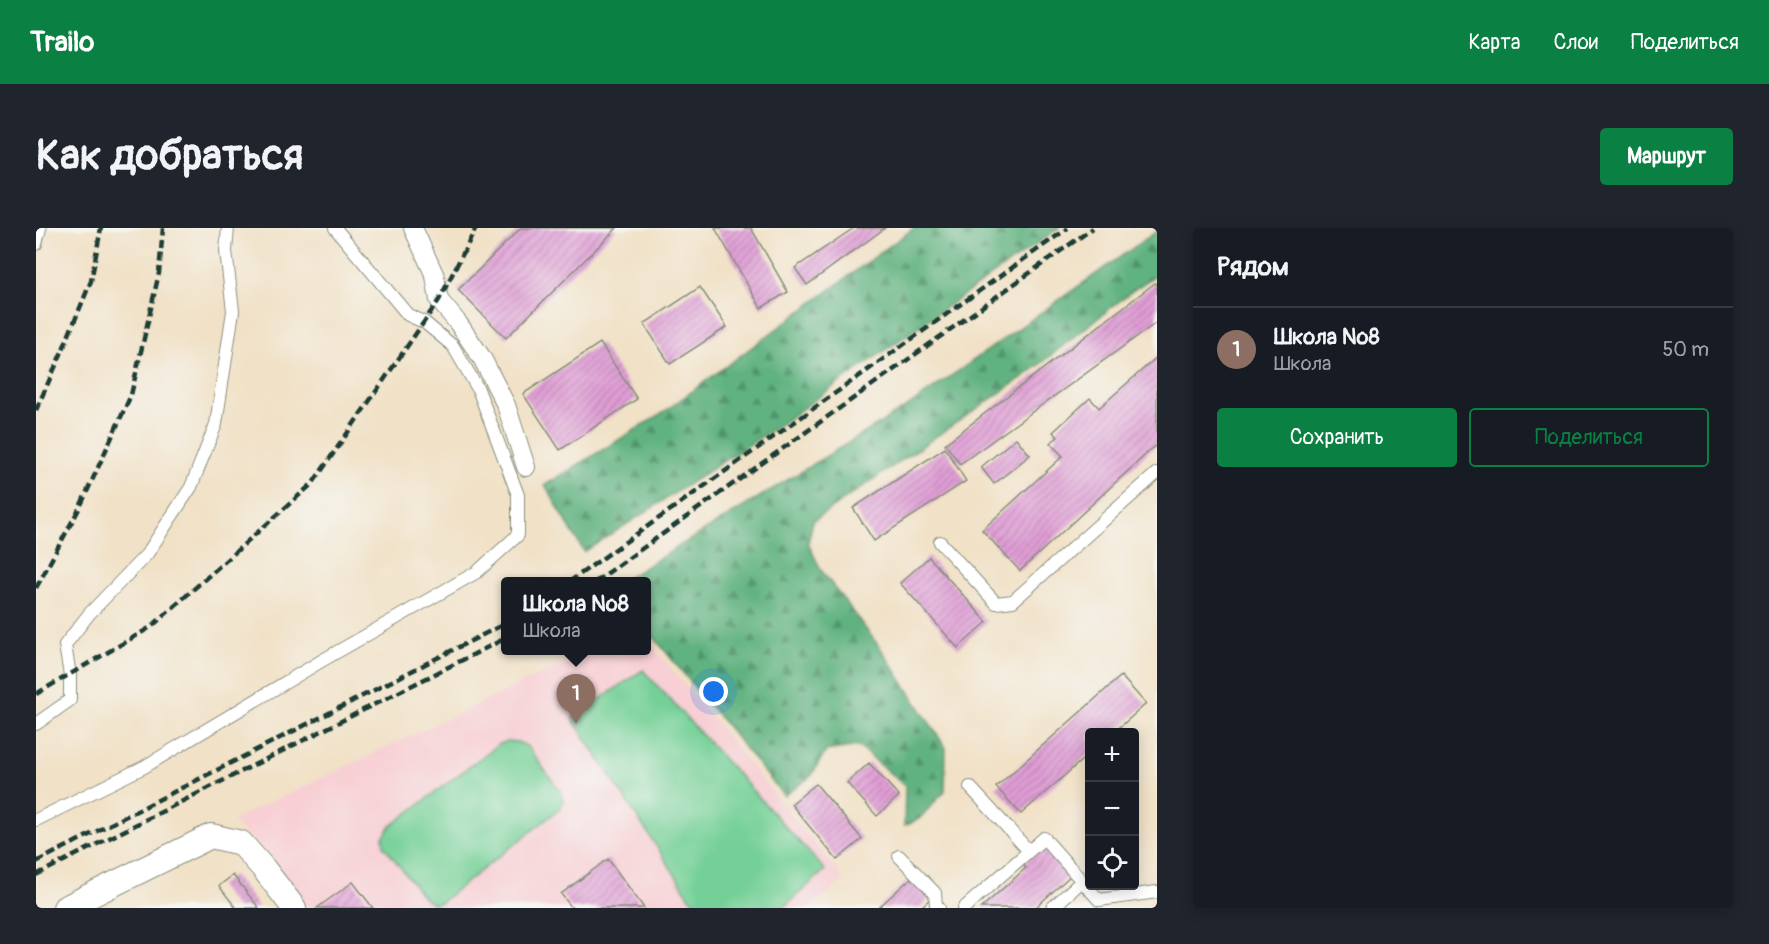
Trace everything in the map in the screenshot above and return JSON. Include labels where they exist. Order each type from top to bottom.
[{"type":"street","points":[[414,228],[435,276],[439,300],[482,358],[506,405],[526,467]]},
{"type":"street","points":[[64,908],[211,836],[241,843],[294,908]]},
{"type":"lane","points":[[36,244],[40,228]]},
{"type":"lane","points":[[36,724],[70,700],[70,675],[65,645],[89,614],[147,554],[191,487],[216,424],[233,310],[226,251],[228,228]]},
{"type":"lane","points":[[36,819],[144,767],[323,660],[477,572],[518,535],[518,495],[478,389],[453,346],[424,322],[408,315],[334,228]]},
{"type":"lane","points":[[940,542],[996,603],[1013,601],[1157,473]]},
{"type":"lane","points":[[970,787],[1029,851]]},
{"type":"lane","points":[[964,908],[1044,838],[1100,900],[1157,892]]},
{"type":"lane","points":[[900,856],[935,893],[936,906],[939,908]]},
{"type":"lane","points":[[1052,908],[1082,881]]},
{"type":"shaded area","points":[[651,644],[844,879],[811,908],[300,908],[233,820],[582,655],[651,655]]},
{"type":"green space","points":[[914,228],[1059,228],[775,428],[584,552],[545,485],[661,414]]},
{"type":"green space","points":[[1157,231],[1157,274],[1132,291],[1029,373],[813,521],[808,543],[821,570],[881,649],[946,748],[945,791],[919,819],[904,826],[905,786],[858,746],[826,751],[811,776],[784,796],[651,634],[651,577],[629,577],[907,407]]},
{"type":"green space","points":[[643,670],[825,870],[783,908],[697,908],[572,718]]},
{"type":"green space","points":[[507,741],[527,746],[561,792],[563,801],[561,808],[441,902],[434,904],[424,898],[384,846],[383,837],[391,826],[499,744]]},
{"type":"building","points":[[521,228],[617,228],[506,338],[458,290]]},
{"type":"building","points":[[715,228],[751,228],[788,292],[761,308]]},
{"type":"building","points":[[854,228],[885,228],[807,285],[795,268]]},
{"type":"building","points":[[1155,283],[1157,285],[1157,322],[960,464],[945,444]]},
{"type":"building","points":[[700,287],[727,327],[670,364],[644,324]]},
{"type":"building","points":[[600,343],[637,399],[560,450],[523,394]]},
{"type":"building","points":[[1157,357],[1157,444],[1020,571],[982,530],[1063,456],[1050,443],[1058,437],[1053,432],[1090,398],[1099,408]]},
{"type":"building","points":[[1016,438],[1030,455],[994,484],[981,467]]},
{"type":"building","points":[[945,448],[966,481],[874,541],[853,508]]},
{"type":"building","points":[[929,557],[987,622],[958,648],[900,583]]},
{"type":"building","points":[[1121,676],[1146,704],[1119,728],[1085,728],[1085,757],[1021,814],[996,787]]},
{"type":"building","points":[[869,763],[899,796],[877,816],[847,783]]},
{"type":"building","points":[[816,784],[862,839],[837,860],[791,804]]},
{"type":"building","points":[[1042,843],[1071,875],[1035,908],[981,908],[1026,868],[1021,862]]},
{"type":"building","points":[[608,859],[644,908],[572,908],[561,894]]},
{"type":"building","points":[[233,875],[259,908],[236,908],[219,886]]},
{"type":"building","points":[[912,877],[931,898],[922,908],[878,908]]},
{"type":"building","points":[[353,882],[373,908],[317,908]]},
{"type":"railway","points":[[36,410],[91,281],[101,228]]},
{"type":"railway","points":[[36,588],[80,507],[131,395],[159,273],[163,228]]},
{"type":"railway","points":[[36,694],[151,627],[313,483],[439,300],[476,228]]},
{"type":"railway","points":[[576,577],[1068,228]]},
{"type":"railway","points":[[602,577],[1093,228]]},
{"type":"railway","points":[[36,862],[501,626]]},
{"type":"railway","points":[[36,875],[501,641]]},
{"type":"place","name":"Школа №8","points":[[576,724]]}]
